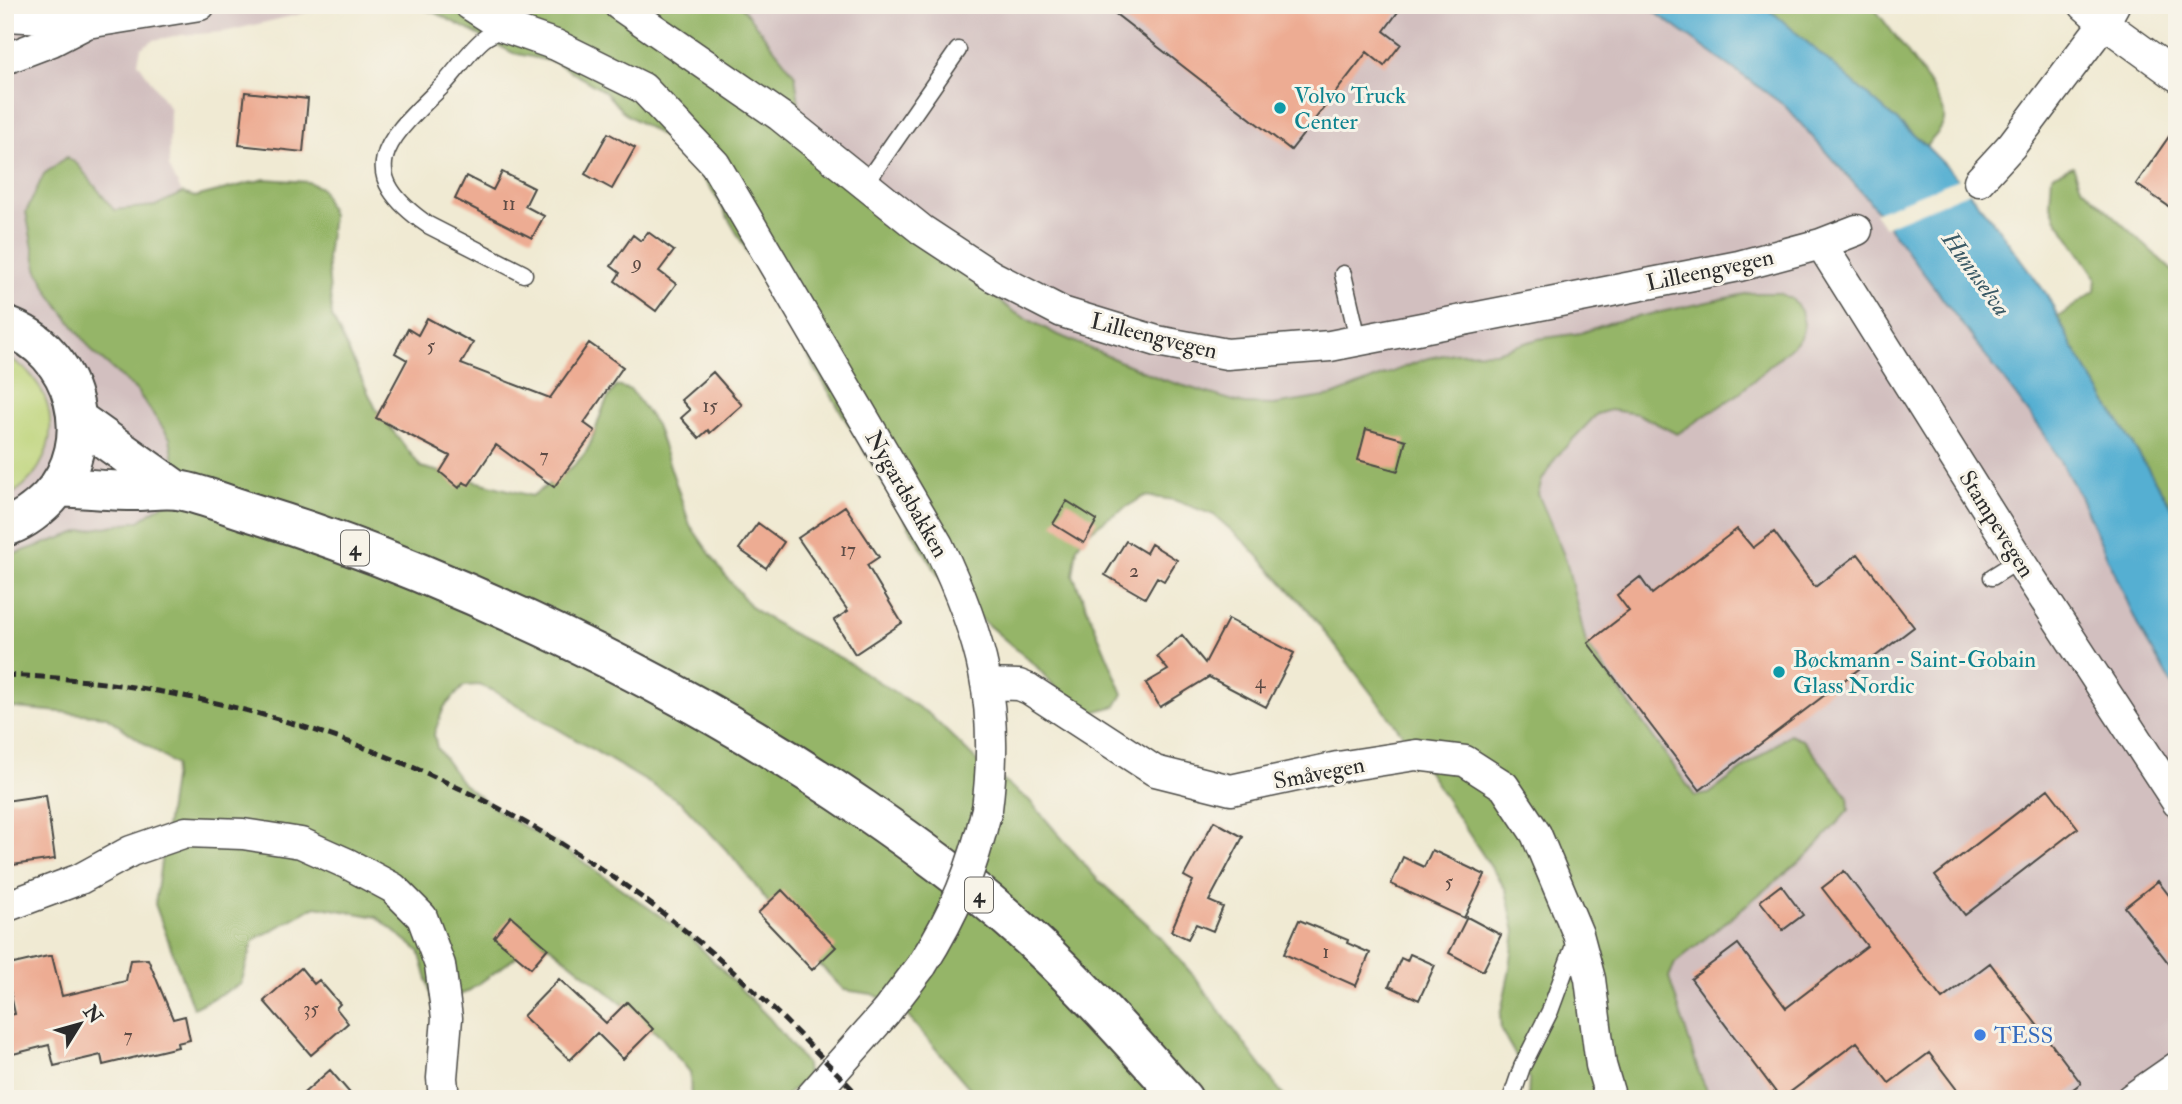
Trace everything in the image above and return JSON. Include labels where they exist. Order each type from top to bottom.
[{"type":"highway","points":[[5,326],[19,331],[42,346],[60,367],[72,393],[78,420],[77,443],[71,466],[59,487],[38,510],[5,527]]},
{"type":"highway","name":"4","points":[[78,420],[176,490]]},
{"type":"highway","name":"4","points":[[59,487],[128,491],[176,490],[261,515],[345,544],[529,619],[618,662],[802,767],[892,829],[1003,914],[1077,984],[1183,1099]]},
{"type":"street","points":[[5,16],[87,23],[200,5]]},
{"type":"street","name":"Nygardsbakken","points":[[470,5],[505,27],[556,45],[643,88],[715,164],[938,545],[969,617],[988,684],[993,747],[987,809],[969,874],[954,910],[922,965],[886,1012],[809,1099]]},
{"type":"street","name":"Lilleengvegen","points":[[618,5],[780,116],[922,230],[992,276],[1074,316],[1157,341],[1227,354],[1331,346],[1739,266],[1821,244],[1857,230]]},
{"type":"street","points":[[1979,181],[2012,145],[2101,11],[2177,76]]},
{"type":"street","points":[[5,59],[52,41],[87,23]]},
{"type":"street","name":"Stampevegen","points":[[1821,244],[2019,560],[2177,802]]},
{"type":"street","name":"Småvegen","points":[[988,684],[1019,685],[1029,689],[1155,771],[1230,790],[1338,767],[1416,755],[1465,761],[1504,786],[1536,834],[1578,934],[1590,979],[1601,1065],[1611,1099]]},
{"type":"street","points":[[5,906],[80,879],[131,851],[186,832],[243,834],[301,843],[393,888],[422,917],[440,965],[447,1018],[442,1078],[444,1099]]},
{"type":"street","points":[[2131,1099],[2177,1067]]},
{"type":"lane","points":[[505,27],[484,39],[398,130],[386,151],[384,173],[394,196],[414,215],[428,225],[524,274]]},
{"type":"lane","points":[[864,184],[958,50]]},
{"type":"lane","points":[[1343,274],[1358,339]]},
{"type":"lane","points":[[1992,577],[2019,560]]},
{"type":"lane","points":[[1511,1099],[1522,1067],[1550,1011],[1578,934]]},
{"type":"shaded area","points":[[5,5],[338,5],[224,32],[153,40],[141,48],[138,62],[170,109],[169,167],[182,193],[156,206],[114,210],[78,165],[93,352],[136,390],[170,438],[175,466],[174,496],[139,521],[82,531],[5,557]]},
{"type":"shaded area","points":[[740,5],[1645,5],[1785,106],[1867,198],[2043,432],[2080,496],[2140,630],[2177,693],[2177,1099],[1711,1099],[1699,1073],[1669,976],[1675,963],[1810,853],[1790,734],[1709,794],[1695,796],[1586,643],[1566,560],[1538,494],[1542,480],[1557,456],[1597,414],[1610,410],[1639,414],[1677,434],[1737,395],[1801,338],[1779,293],[1750,293],[1609,323],[1581,333],[1538,339],[1496,352],[1453,353],[1425,359],[1332,396],[1274,405],[1244,404],[1161,379],[1054,333],[1014,312],[968,276],[801,117],[795,75]]},
{"type":"green space","points":[[412,5],[740,5],[795,75],[801,117],[968,276],[1014,312],[1054,333],[1161,379],[1244,404],[1274,405],[1332,396],[1425,359],[1453,353],[1496,352],[1538,339],[1581,333],[1609,323],[1750,293],[1779,293],[1792,299],[1801,311],[1804,324],[1801,338],[1737,395],[1677,434],[1638,414],[1610,410],[1597,414],[1557,456],[1542,480],[1538,494],[1566,560],[1586,643],[1695,796],[1709,794],[1790,734],[1803,740],[1848,796],[1849,810],[1810,853],[1675,963],[1669,977],[1699,1073],[1711,1099],[1528,1099],[1529,1079],[1501,1030],[1500,1016],[1515,932],[1506,890],[1409,743],[1307,609],[1247,544],[1214,515],[1174,500],[1145,496],[1085,535],[1077,547],[1073,575],[1123,694],[1116,706],[1089,713],[1075,709],[1036,666],[947,590],[712,190],[685,155],[662,136],[624,113],[605,92],[555,62],[513,53],[436,13]]},
{"type":"green space","points":[[1759,5],[1872,5],[1941,104],[1944,119],[1939,132],[1926,146],[1776,16]]},
{"type":"green space","points":[[67,157],[78,165],[114,210],[155,206],[182,193],[195,197],[265,179],[308,182],[321,188],[332,215],[327,258],[332,317],[376,409],[421,467],[532,496],[582,457],[591,442],[606,401],[617,386],[631,390],[656,425],[690,525],[752,608],[789,632],[841,658],[929,714],[980,764],[1029,800],[1097,879],[1154,930],[1192,974],[1286,1099],[979,1099],[899,1006],[872,994],[844,990],[804,948],[732,856],[681,802],[492,690],[479,685],[464,686],[444,707],[434,734],[437,748],[463,784],[508,818],[559,845],[689,936],[770,1019],[806,1064],[807,1078],[782,1099],[691,1099],[690,1072],[662,1038],[550,946],[537,942],[467,992],[434,1005],[419,951],[377,917],[316,906],[253,941],[241,984],[193,1008],[155,904],[175,765],[105,716],[5,707],[5,557],[82,531],[139,521],[174,496],[175,466],[170,438],[136,390],[93,352],[50,294],[37,269],[26,212],[44,174]]},
{"type":"green space","points":[[2073,166],[2081,186],[2177,275],[2177,516],[2072,346],[2058,317],[2095,291],[2096,277],[2055,217],[2050,203],[2052,175]]},
{"type":"green space","points":[[5,356],[25,369],[39,386],[48,406],[50,427],[47,448],[39,467],[25,484],[5,498]]},
{"type":"water","name":"Hunnselva","points":[[1645,5],[1759,5],[1776,15],[1926,146],[1988,215],[2047,295],[2072,346],[2177,516],[2177,693],[2140,630],[2080,496],[2043,432],[1867,198],[1785,106]]},
{"type":"pier","points":[[1961,178],[1972,191],[1884,227],[1874,213]]},
{"type":"building","name":"Volvo Truck Center","points":[[1104,5],[1403,5],[1384,31],[1401,44],[1384,66],[1367,52],[1291,150]]},
{"type":"building","points":[[245,92],[308,99],[303,152],[239,145]]},
{"type":"building","points":[[2177,125],[2177,212],[2136,184]]},
{"type":"building","points":[[608,133],[635,148],[612,189],[585,174]]},
{"type":"building","points":[[502,172],[534,188],[525,206],[544,216],[532,238],[455,199],[466,176],[493,190]]},
{"type":"building","points":[[648,232],[674,251],[659,271],[676,284],[656,311],[615,281],[620,273],[611,266],[633,235],[641,241]]},
{"type":"building","points":[[427,318],[473,343],[461,364],[550,398],[589,343],[623,367],[584,423],[595,431],[554,487],[496,445],[469,485],[463,482],[459,488],[440,472],[450,456],[376,418],[407,360],[395,353],[408,329],[418,335]]},
{"type":"building","points":[[713,372],[742,405],[710,433],[708,430],[699,438],[681,418],[690,410],[681,400]]},
{"type":"building","points":[[1366,429],[1406,440],[1398,471],[1358,460]]},
{"type":"building","points":[[1067,501],[1097,520],[1084,543],[1053,524]]},
{"type":"building","points":[[845,506],[879,557],[867,565],[902,623],[855,654],[834,620],[848,611],[798,538]]},
{"type":"building","points":[[758,523],[784,542],[766,568],[739,549]]},
{"type":"building","points":[[1737,529],[1753,548],[1774,532],[1815,587],[1858,554],[1914,627],[1700,790],[1588,643],[1629,611],[1617,595],[1640,577],[1652,594]]},
{"type":"building","points":[[1126,541],[1146,553],[1151,544],[1177,560],[1164,581],[1157,577],[1145,598],[1105,575]]},
{"type":"building","points":[[1228,619],[1294,653],[1266,707],[1209,677],[1160,707],[1146,683],[1168,670],[1157,656],[1182,635],[1205,663]]},
{"type":"building","points":[[2048,789],[2078,828],[1965,915],[1935,876]]},
{"type":"building","points":[[46,795],[55,859],[5,866],[5,801]]},
{"type":"building","points":[[1214,821],[1243,837],[1209,901],[1223,907],[1213,931],[1196,924],[1188,939],[1171,931],[1193,881],[1184,876]]},
{"type":"building","points":[[1432,850],[1485,875],[1464,918],[1391,884],[1403,857],[1424,867]]},
{"type":"building","points":[[1844,871],[1942,999],[1990,963],[2081,1083],[2060,1099],[1964,1099],[1929,1053],[1889,1083],[1857,1042],[1781,1099],[1691,979],[1738,944],[1786,1008],[1867,946],[1822,888]]},
{"type":"building","points":[[2158,881],[2177,906],[2177,974],[2125,907]]},
{"type":"building","points":[[1781,885],[1803,915],[1783,930],[1760,901]]},
{"type":"building","points":[[782,890],[836,947],[812,970],[758,913]]},
{"type":"building","points":[[511,916],[548,948],[531,968],[494,937]]},
{"type":"building","points":[[1467,917],[1501,935],[1483,971],[1449,953]]},
{"type":"building","points":[[1299,920],[1348,940],[1347,943],[1370,953],[1356,986],[1284,954]]},
{"type":"building","points":[[1410,954],[1435,965],[1419,1000],[1389,986],[1401,958],[1407,961]]},
{"type":"building","points":[[52,956],[62,996],[126,981],[130,960],[148,959],[173,1019],[185,1016],[190,1040],[177,1043],[178,1047],[103,1065],[101,1055],[54,1066],[49,1045],[5,1056],[5,1016],[15,1014],[5,966]]},
{"type":"building","points":[[301,968],[314,984],[319,980],[340,1004],[336,1008],[348,1023],[311,1055],[264,1001]]},
{"type":"building","points":[[559,979],[606,1023],[627,1002],[653,1029],[623,1059],[597,1033],[570,1060],[523,1016]]},
{"type":"building","points":[[330,1070],[355,1099],[297,1099]]},
{"type":"railway","points":[[5,675],[98,682],[191,698],[282,720],[371,750],[457,787],[540,831],[619,881],[694,938],[801,1036],[862,1099]]},
{"type":"place","name":"Volvo Truck Center","points":[[1280,108]]},
{"type":"place","name":"Bøckmann - Saint-Gobain Glass Nordic","points":[[1779,672]]},
{"type":"place","name":"TESS","points":[[1980,1035]]}]
